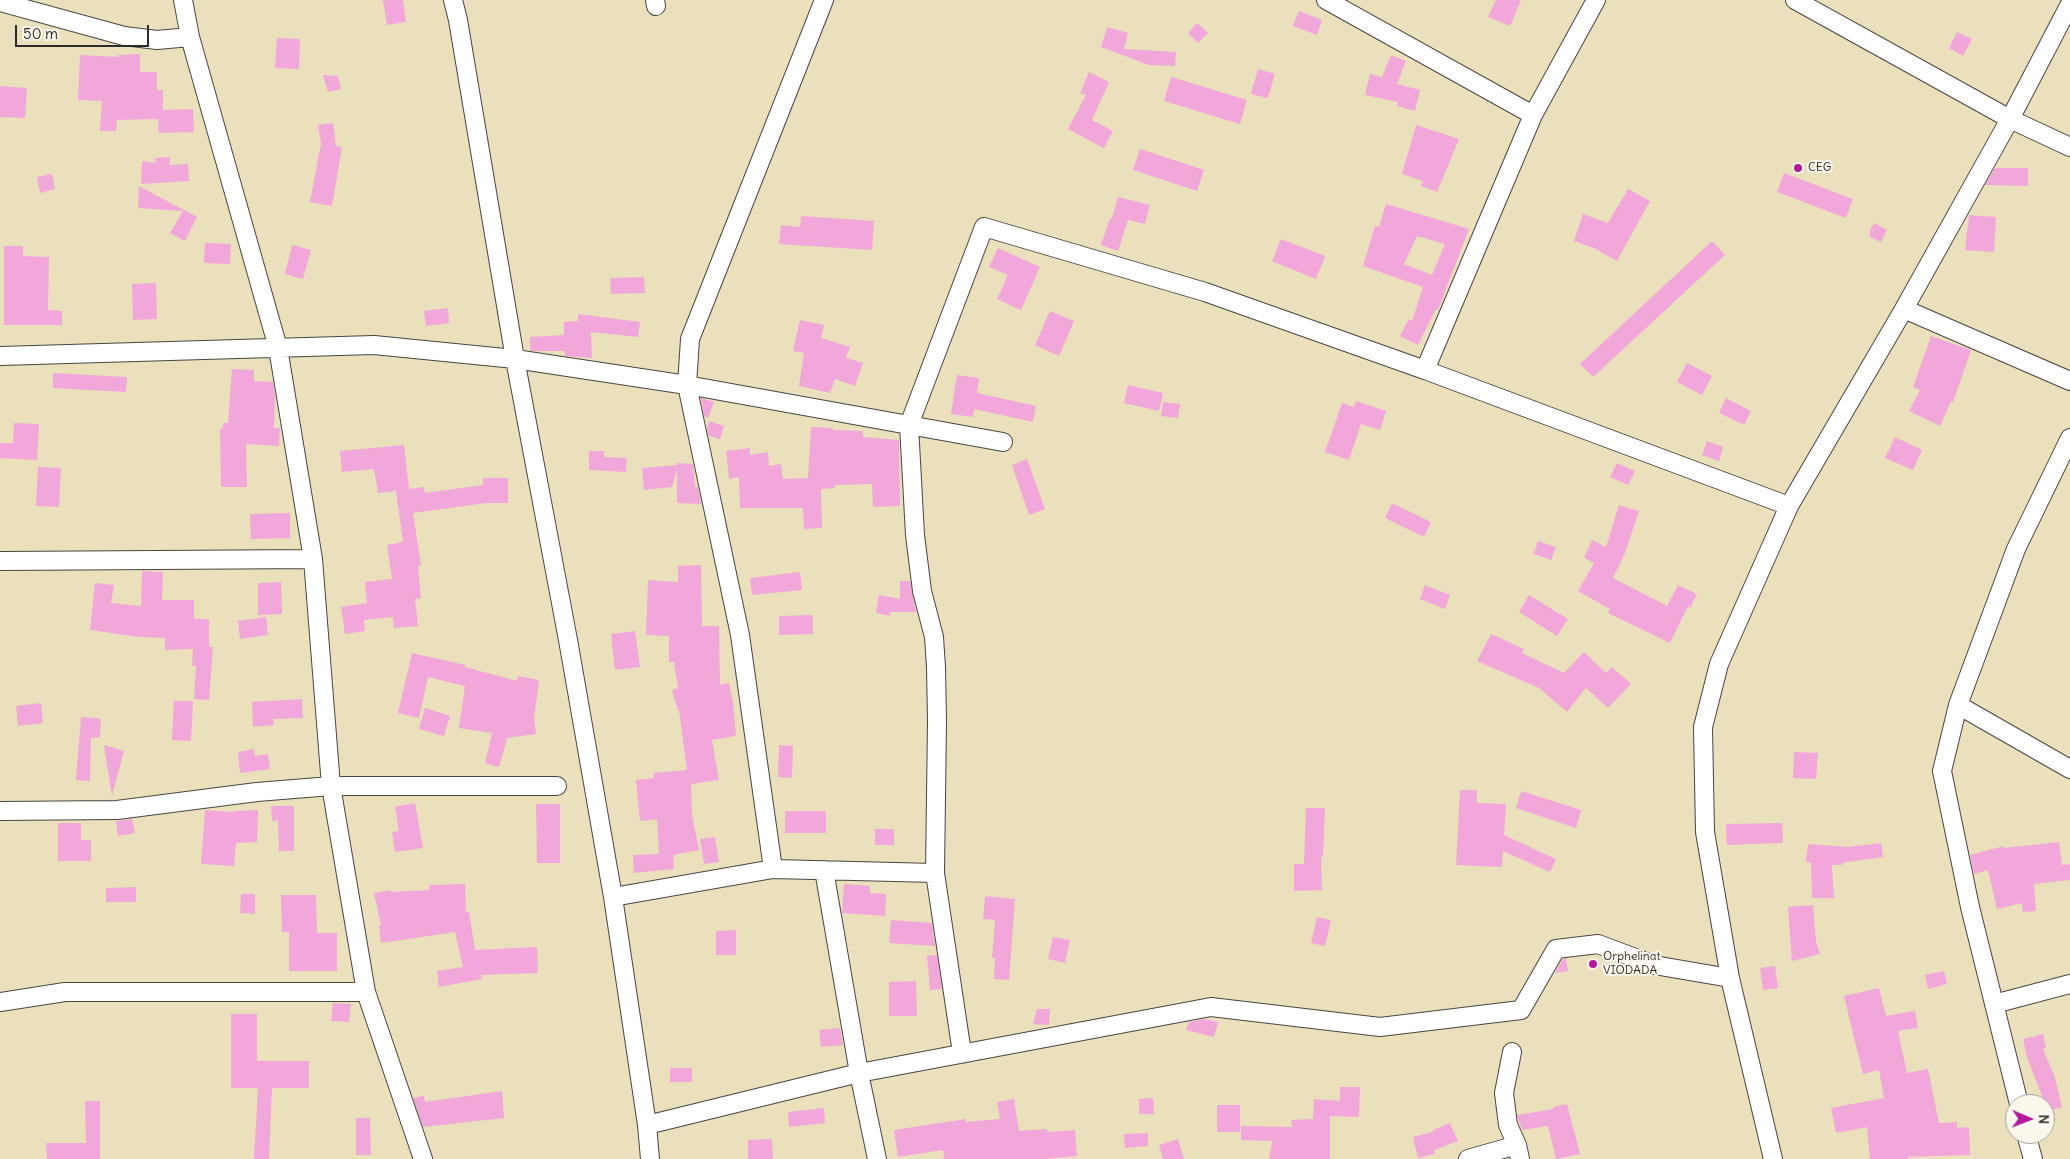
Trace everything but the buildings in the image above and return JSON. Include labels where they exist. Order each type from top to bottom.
[{"type":"street","points":[[183,0],[190,37],[278,348],[312,560],[331,786],[366,992],[423,1159]]},
{"type":"street","points":[[452,0],[458,20],[515,359],[568,640],[613,897],[647,1125],[650,1159]]},
{"type":"street","points":[[773,869],[740,635],[687,385],[690,339],[824,0]]},
{"type":"street","points":[[1326,0],[1533,115]]},
{"type":"street","points":[[1425,370],[1533,115],[1596,0]]},
{"type":"street","points":[[1795,0],[2010,119],[2070,147]]},
{"type":"street","points":[[0,2],[124,36],[157,40],[190,37]]},
{"type":"street","points":[[1773,1159],[1730,978],[1706,832],[1703,727],[1719,664],[1789,506],[1904,309],[2010,119],[2070,4]]},
{"type":"street","points":[[962,1053],[935,873],[936,667],[934,638],[922,592],[915,535],[909,425],[984,227],[1205,292],[1425,370],[1789,506]]},
{"type":"street","points":[[1904,309],[2070,381]]},
{"type":"street","points":[[0,356],[374,345],[515,359],[687,385],[1003,442]]},
{"type":"street","points":[[2016,1094],[1970,907],[1942,771],[1958,705],[2016,549],[2070,438]]},
{"type":"street","points":[[0,561],[312,560]]},
{"type":"street","points":[[1958,705],[2070,769]]},
{"type":"street","points":[[0,811],[117,810],[256,792],[331,786],[557,786]]},
{"type":"street","points":[[613,897],[773,869],[935,873]]},
{"type":"street","points":[[824,870],[859,1073],[877,1159]]},
{"type":"street","points":[[647,1125],[859,1073],[1211,1007],[1380,1027],[1521,1010],[1556,949],[1598,944],[1654,965],[1730,978]]},
{"type":"street","points":[[1994,1004],[2070,984]]},
{"type":"street","points":[[0,1002],[65,992],[366,992]]},
{"type":"street","points":[[1468,1159],[1519,1152],[1508,1124],[1504,1093],[1512,1052]]},
{"type":"street","points":[[2029,1144],[2033,1159]]},
{"type":"place","name":"CEG","points":[[1798,168]]},
{"type":"place","name":"Orphelinat VIODADA","points":[[1593,964]]}]
